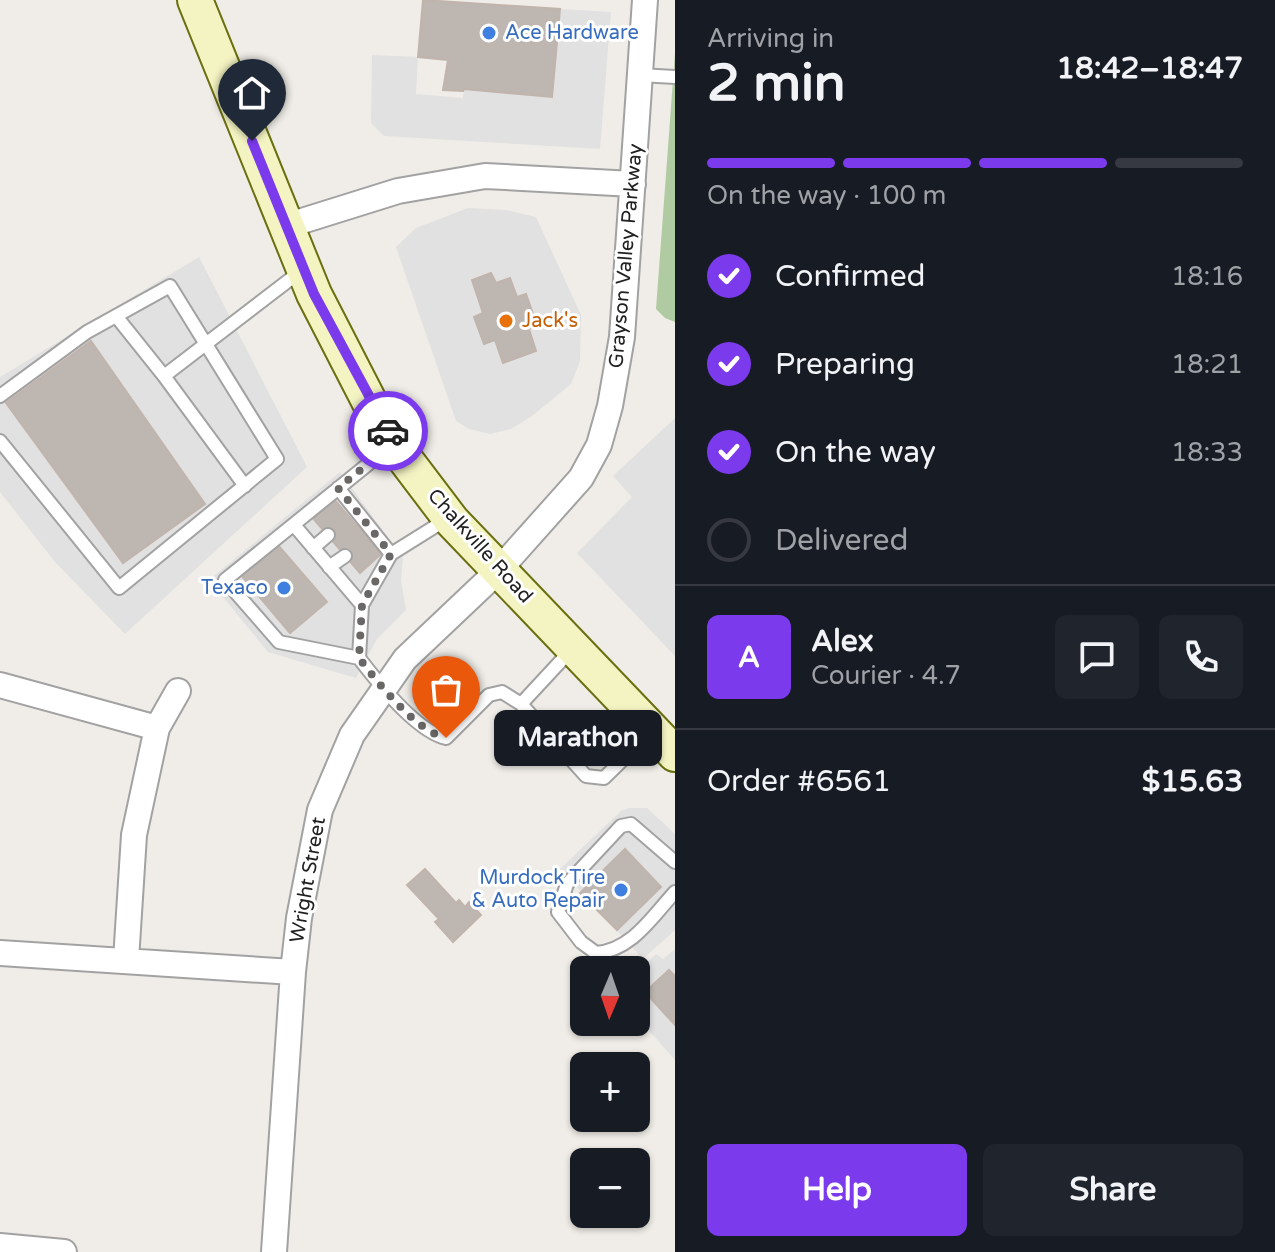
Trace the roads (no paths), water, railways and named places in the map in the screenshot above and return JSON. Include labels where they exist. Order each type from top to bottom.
[{"type":"main road","name":"Chalkville Road","points":[[195,0],[327,322],[394,443],[449,517],[664,743]]},
{"type":"street","name":"Grayson Valley Parkway","points":[[499,570],[581,478],[599,445],[610,406],[622,337],[645,0]]},
{"type":"street","points":[[286,226],[398,191],[485,176],[633,184]]},
{"type":"street","name":"Wright Street","points":[[274,1252],[293,972],[299,918],[320,810],[352,735],[405,659],[499,570]]},
{"type":"street","points":[[0,685],[157,728]]},
{"type":"street","points":[[126,960],[134,835],[157,728],[178,691]]},
{"type":"street","points":[[0,953],[293,972]]},
{"type":"street","points":[[0,1246],[64,1252]]},
{"type":"lane","points":[[640,75],[675,77]]},
{"type":"lane","points":[[164,376],[304,269]]},
{"type":"lane","points":[[0,396],[87,332],[170,286],[277,459],[119,588],[0,441]]},
{"type":"lane","points":[[116,316],[245,486]]},
{"type":"lane","points":[[394,443],[225,580],[279,642],[359,658],[383,689],[434,735],[446,738],[489,695],[502,692],[521,704],[586,776],[604,778],[664,743]]},
{"type":"lane","points":[[338,488],[354,515],[391,554]]},
{"type":"lane","points":[[359,658],[362,605],[391,554],[449,517]]},
{"type":"lane","points":[[294,525],[362,605]]},
{"type":"lane","points":[[313,548],[328,535]]},
{"type":"lane","points":[[329,567],[345,556]]},
{"type":"lane","points":[[521,704],[573,648]]},
{"type":"lane","points":[[675,862],[631,824],[621,826],[567,884],[558,912],[581,942],[596,953],[613,951],[640,931],[675,892]]},
{"type":"place","name":"Ace Hardware","points":[[489,33]]},
{"type":"place","name":"Jack's","points":[[506,321]]},
{"type":"place","name":"Texaco","points":[[284,588]]},
{"type":"place","name":"Marathon","points":[[446,738]]},
{"type":"place","name":"Murdock Tire & Auto Repair","points":[[621,890]]}]
